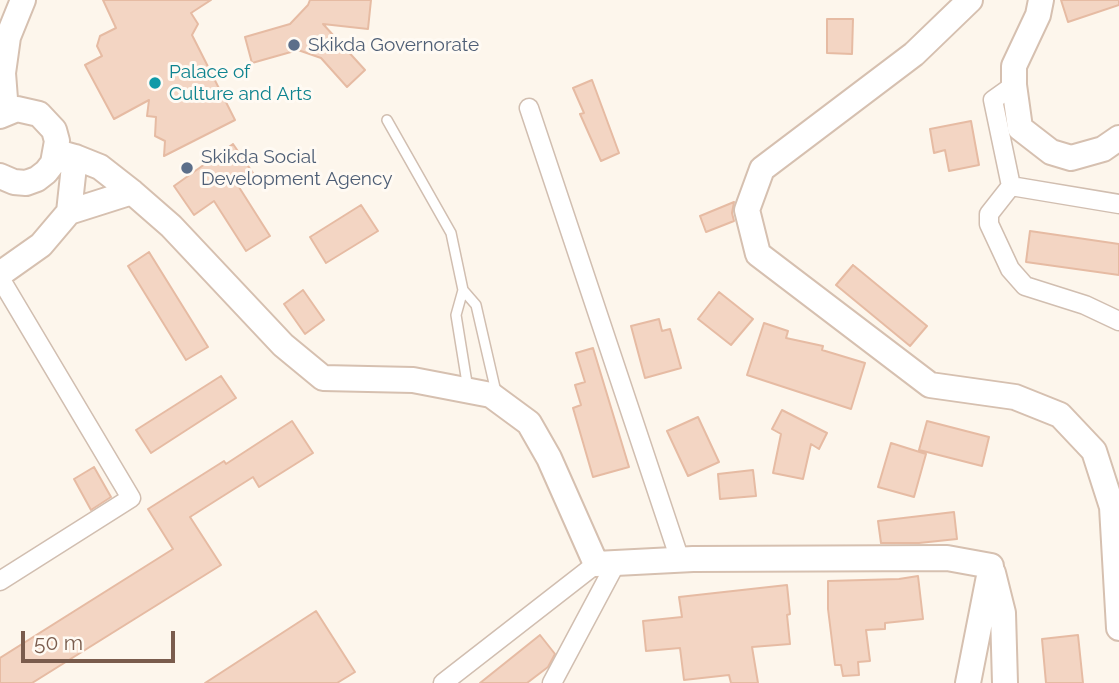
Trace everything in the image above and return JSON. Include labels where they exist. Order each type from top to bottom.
[{"type":"main road","points":[[23,0],[8,37],[3,73],[3,114],[28,110],[48,121],[66,155],[69,212]]},
{"type":"main road","points":[[971,0],[914,54],[762,169],[747,210],[752,232],[758,254],[930,386],[1015,397],[1060,415],[1094,451],[1112,507],[1119,628]]},
{"type":"main road","points":[[1041,0],[1038,15],[1014,66],[1020,128],[1051,152],[1071,158],[1103,149],[1119,138]]},
{"type":"main road","points":[[0,176],[14,182],[26,183],[37,179],[66,155]]},
{"type":"main road","points":[[66,155],[100,167],[132,192],[171,226],[283,345],[323,378],[413,380],[491,395],[529,423],[606,564],[680,560],[947,558],[991,566]]},
{"type":"main road","points":[[0,276],[41,245],[69,212],[132,192]]},
{"type":"main road","points":[[968,683],[991,566]]},
{"type":"main road","points":[[991,566],[1003,612],[1005,683]]},
{"type":"street","points":[[1014,85],[993,100],[1011,186],[989,214],[989,224],[1010,269],[1025,286],[1086,305],[1119,321]]},
{"type":"street","points":[[529,108],[680,560]]},
{"type":"street","points":[[1011,186],[1119,204]]},
{"type":"street","points":[[0,276],[131,498],[0,580]]},
{"type":"street","points":[[443,683],[606,564]]},
{"type":"street","points":[[552,683],[606,564]]},
{"type":"lane","points":[[387,120],[451,233],[463,290],[456,315],[468,391]]},
{"type":"lane","points":[[463,290],[476,305],[498,400]]},
{"type":"building","name":"Palace of Culture and Arts","points":[[103,0],[211,0],[191,13],[198,24],[192,35],[235,120],[164,156],[165,141],[155,136],[156,117],[147,116],[149,100],[114,119],[85,65],[102,56],[97,46],[100,36],[116,28]]},
{"type":"building","name":"Skikda Governorate","points":[[310,0],[371,0],[368,29],[323,24],[365,70],[347,87],[321,58],[298,50],[252,63],[245,37],[290,24]]},
{"type":"building","points":[[1061,0],[1119,0],[1119,5],[1068,22]]},
{"type":"building","points":[[827,19],[853,19],[852,54],[827,53]]},
{"type":"building","points":[[592,80],[619,153],[601,161],[580,114],[584,113],[573,88]]},
{"type":"building","points":[[971,121],[979,165],[949,171],[945,150],[934,153],[930,129]]},
{"type":"building","points":[[233,144],[253,173],[237,184],[270,236],[246,251],[214,201],[194,215],[174,186]]},
{"type":"building","points":[[734,202],[734,221],[706,232],[700,216]]},
{"type":"building","points":[[361,205],[378,231],[326,263],[310,237]]},
{"type":"building","points":[[1030,231],[1119,244],[1119,275],[1026,262]]},
{"type":"building","points":[[149,252],[208,347],[186,360],[128,266]]},
{"type":"building","points":[[853,265],[927,326],[910,346],[836,285]]},
{"type":"building","points":[[303,290],[324,320],[305,334],[284,304]]},
{"type":"building","points":[[719,292],[753,319],[731,345],[698,319]]},
{"type":"building","points":[[659,319],[662,331],[670,329],[681,368],[645,378],[631,326]]},
{"type":"building","points":[[764,323],[788,331],[786,338],[823,346],[822,350],[865,363],[851,409],[747,375]]},
{"type":"building","points":[[593,348],[629,467],[593,477],[573,408],[581,405],[575,385],[585,382],[576,353]]},
{"type":"building","points":[[221,376],[236,398],[151,453],[136,430]]},
{"type":"building","points":[[782,410],[827,433],[819,449],[811,444],[803,479],[773,473],[781,434],[772,429]]},
{"type":"building","points":[[698,417],[719,462],[688,476],[667,431]]},
{"type":"building","points":[[292,421],[313,453],[259,487],[253,477],[190,517],[221,565],[32,683],[0,683],[0,658],[173,549],[148,509],[224,461],[226,464]]},
{"type":"building","points":[[927,421],[989,437],[982,466],[919,450]]},
{"type":"building","points":[[891,443],[926,454],[914,497],[878,487]]},
{"type":"building","points":[[94,467],[111,497],[91,510],[74,479]]},
{"type":"building","points":[[753,470],[756,496],[720,499],[718,474]]},
{"type":"building","points":[[954,512],[957,539],[881,543],[878,521]]},
{"type":"building","points":[[918,576],[923,619],[885,623],[885,629],[866,630],[870,661],[858,662],[859,675],[843,676],[841,665],[835,665],[828,609],[828,581]]},
{"type":"building","points":[[787,585],[790,644],[752,647],[758,683],[731,683],[729,675],[684,680],[680,648],[646,651],[643,621],[682,617],[679,597]]},
{"type":"building","points":[[316,611],[355,672],[337,683],[205,683]]},
{"type":"building","points":[[540,635],[555,654],[548,667],[527,683],[480,683]]},
{"type":"building","points":[[1078,635],[1083,683],[1046,683],[1042,639]]},
{"type":"place","name":"Skikda Governorate","points":[[294,45]]},
{"type":"place","name":"Palace of Culture and Arts","points":[[155,83]]},
{"type":"place","name":"Skikda Social Development Agency","points":[[187,168]]}]
